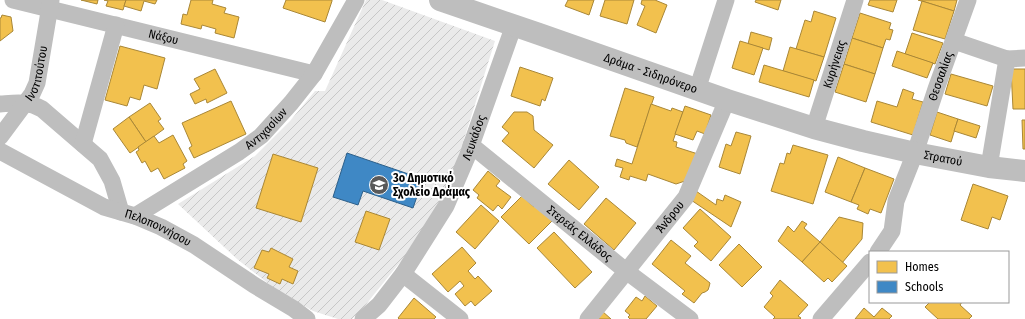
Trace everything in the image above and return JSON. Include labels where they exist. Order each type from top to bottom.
[{"type":"street","name":"Νάξου","points":[[13,0],[50,4],[116,25],[314,74]]},
{"type":"street","name":"Αντιχασίων","points":[[128,214],[239,152],[261,136],[291,103],[314,74],[356,0]]},
{"type":"street","name":"Δράμα - Σιδηρόνερο","points":[[440,0],[726,100],[814,128],[863,141]]},
{"type":"street","points":[[697,90],[726,0]]},
{"type":"street","name":"Κυρήνειας","points":[[814,128],[855,0]]},
{"type":"street","name":"Θεσσαλίας","points":[[879,251],[892,231],[896,202],[915,153],[968,0]]},
{"type":"street","name":"Ινστιτούτου","points":[[0,137],[32,94],[37,83],[50,4]]},
{"type":"street","points":[[83,144],[116,25]]},
{"type":"street","name":"Λευκάδος","points":[[363,319],[379,305],[403,274],[446,206],[471,145],[514,25]]},
{"type":"street","points":[[954,41],[1001,57],[1025,58]]},
{"type":"street","points":[[989,167],[1007,58]]},
{"type":"street","name":"Άνδρου","points":[[588,319],[686,196],[726,100]]},
{"type":"street","points":[[0,104],[25,102],[42,109],[83,144],[100,159],[108,172],[128,214]]},
{"type":"street","name":"Στρατού","points":[[863,141],[915,153],[989,167],[1025,171]]},
{"type":"street","name":"Στερεάς Ελλάδος","points":[[471,145],[626,271],[690,319]]},
{"type":"street","name":"Πελοποννήσου","points":[[0,151],[104,207],[128,214],[161,227],[183,239],[294,309],[307,319]]},
{"type":"street","points":[[822,319],[869,263]]},
{"type":"street","points":[[403,274],[460,319]]},
{"type":"shaded area","points":[[366,0],[382,0],[495,41],[453,174],[425,229],[363,308],[352,319],[338,319],[313,311],[274,288],[237,259],[178,204],[255,156],[290,121],[315,91],[325,91]]},
{"type":"building: Homes","points":[[81,0],[98,0],[97,4]]},
{"type":"building: Homes","points":[[104,0],[126,0],[123,10],[106,6],[108,1]]},
{"type":"building: Homes","points":[[126,0],[157,0],[155,4],[144,1],[141,11],[124,6]]},
{"type":"building: Homes","points":[[191,0],[213,0],[212,4],[226,8],[224,13],[239,17],[234,38],[215,33],[216,29],[202,25],[201,29],[181,24],[183,14],[187,15]]},
{"type":"building: Homes","points":[[286,0],[332,1],[325,22],[283,8]]},
{"type":"building: Homes","points":[[568,0],[594,0],[589,15],[565,6]]},
{"type":"building: Homes","points":[[605,0],[634,0],[627,24],[600,16]]},
{"type":"building: Homes","points":[[642,0],[655,0],[667,5],[656,33],[637,25],[645,6],[641,4]]},
{"type":"building: Homes","points":[[756,0],[781,0],[778,10],[755,2]]},
{"type":"building: Homes","points":[[870,0],[897,0],[893,12],[868,5]]},
{"type":"building: Homes","points":[[918,0],[957,0],[954,11]]},
{"type":"building: Homes","points":[[922,1],[954,11],[945,39],[913,30]]},
{"type":"building: Homes","points":[[814,11],[836,18],[824,57],[796,49],[805,20],[811,22]]},
{"type":"building: Homes","points":[[860,13],[891,23],[889,29],[893,30],[890,40],[886,39],[883,48],[852,38]]},
{"type":"building: Homes","points":[[2,15],[11,17],[13,31],[0,41],[0,18]]},
{"type":"building: Homes","points":[[751,32],[772,38],[769,50],[748,44]]},
{"type":"building: Homes","points":[[912,33],[943,43],[935,64],[905,54]]},
{"type":"building: Homes","points":[[852,38],[883,48],[875,74],[844,64]]},
{"type":"building: Homes","points":[[740,41],[763,48],[754,75],[732,68]]},
{"type":"building: Homes","points":[[120,46],[165,58],[157,89],[144,85],[140,100],[130,97],[127,106],[105,100]]},
{"type":"building: Homes","points":[[790,47],[824,57],[816,81],[783,71]]},
{"type":"building: Homes","points":[[897,51],[933,63],[927,78],[892,66]]},
{"type":"building: Homes","points":[[844,64],[875,74],[866,102],[835,92]]},
{"type":"building: Homes","points":[[764,65],[814,80],[809,97],[759,82]]},
{"type":"building: Homes","points":[[520,67],[553,78],[545,101],[542,99],[540,106],[511,96]]},
{"type":"building: Homes","points":[[215,69],[227,93],[207,103],[206,99],[195,104],[190,94],[200,89],[194,79]]},
{"type":"building: Homes","points":[[1011,69],[1025,69],[1025,109],[1013,109]]},
{"type":"building: Homes","points":[[951,74],[993,86],[987,106],[945,94]]},
{"type":"building: Homes","points":[[625,88],[654,97],[637,147],[626,143],[625,140],[610,136]]},
{"type":"building: Homes","points":[[903,89],[914,93],[912,99],[923,102],[913,135],[871,122],[877,101],[897,107]]},
{"type":"building: Homes","points":[[231,101],[246,134],[194,158],[189,148],[192,146],[182,123]]},
{"type":"building: Homes","points":[[150,103],[161,119],[158,121],[164,129],[146,142],[129,117]]},
{"type":"building: Homes","points":[[651,104],[671,111],[672,108],[683,112],[673,141],[677,142],[676,147],[698,154],[685,181],[676,184],[648,174],[646,181],[630,176],[629,180],[620,177],[623,168],[615,166],[617,159],[632,164]]},
{"type":"building: Homes","points":[[685,106],[711,115],[705,134],[697,131],[693,140],[675,134]]},
{"type":"building: Homes","points":[[514,112],[527,112],[533,116],[534,130],[553,145],[534,168],[502,141],[509,133],[502,127]]},
{"type":"building: Homes","points":[[937,112],[958,119],[951,142],[930,135]]},
{"type":"building: Homes","points":[[129,117],[146,142],[130,153],[113,129]]},
{"type":"building: Homes","points":[[958,119],[980,126],[976,138],[954,131]]},
{"type":"building: Homes","points":[[1022,120],[1025,120],[1025,149],[1023,149]]},
{"type":"building: Homes","points":[[736,132],[751,136],[740,174],[719,167],[726,144],[731,146]]},
{"type":"building: Homes","points":[[173,135],[187,161],[183,164],[185,168],[164,179],[158,168],[151,172],[145,161],[142,163],[136,152],[139,150],[138,147],[154,136],[159,143]]},
{"type":"building: Homes","points":[[793,145],[828,155],[813,204],[771,191],[780,163],[784,164],[787,153],[790,154]]},
{"type":"building: Homes","points":[[273,154],[318,168],[301,222],[256,208]]},
{"type":"building: Homes","points":[[838,157],[865,168],[851,202],[825,192]]},
{"type":"building: Homes","points":[[569,160],[599,187],[579,210],[548,184]]},
{"type":"building: Homes","points":[[865,168],[894,179],[881,213],[870,209],[868,214],[857,209],[859,205],[851,202]]},
{"type":"building: Homes","points":[[488,171],[500,181],[496,186],[511,197],[502,209],[498,205],[493,211],[477,198],[479,195],[473,190]]},
{"type":"building: Homes","points":[[973,184],[1008,196],[1000,220],[992,217],[988,229],[961,220]]},
{"type":"building: Homes","points":[[696,191],[716,205],[717,199],[723,201],[725,195],[741,202],[731,227],[691,200]]},
{"type":"building: Homes","points":[[522,196],[534,207],[537,204],[553,220],[529,244],[501,217]]},
{"type":"building: Homes","points":[[606,198],[636,223],[614,250],[584,224]]},
{"type":"building: Homes","points":[[481,205],[499,221],[475,249],[456,232]]},
{"type":"building: Homes","points":[[700,209],[731,237],[711,261],[694,246],[698,242],[683,228]]},
{"type":"building: Homes","points":[[366,211],[390,219],[379,250],[355,242]]},
{"type":"building: Homes","points":[[839,217],[863,223],[862,239],[842,263],[820,242]]},
{"type":"building: Homes","points":[[802,221],[807,224],[804,228],[820,242],[802,262],[778,241],[788,226],[794,232]]},
{"type":"building: Homes","points":[[554,232],[592,272],[575,288],[537,248]]},
{"type":"building: Homes","points":[[671,240],[691,256],[685,263],[710,283],[708,290],[702,293],[694,303],[682,294],[685,291],[652,264]]},
{"type":"building: Homes","points":[[820,242],[847,266],[832,282],[828,278],[824,282],[802,262]]},
{"type":"building: Homes","points":[[739,244],[762,267],[742,287],[719,265]]},
{"type":"building: Homes","points":[[462,247],[476,263],[468,271],[475,279],[478,276],[492,291],[475,306],[471,301],[465,306],[455,294],[464,286],[460,281],[448,292],[432,274]]},
{"type":"building: Homes","points":[[271,248],[293,259],[289,267],[298,271],[293,284],[282,279],[280,284],[267,278],[269,274],[254,268],[262,250],[269,252]]},
{"type":"building: Homes","points":[[780,280],[808,305],[798,316],[801,318],[800,319],[773,319],[775,317],[764,307],[773,296],[770,293]]},
{"type":"building: Homes","points":[[645,296],[657,306],[646,319],[630,319],[628,317],[630,315],[625,311],[636,297],[642,301]]},
{"type":"building: Homes","points":[[414,298],[436,317],[434,319],[399,319],[398,318]]},
{"type":"building: Homes","points":[[929,303],[961,303],[960,305],[972,316],[969,319],[938,319],[925,307]]},
{"type":"building: Homes","points":[[864,308],[874,317],[882,308],[892,316],[889,319],[855,319]]},
{"type":"building: Homes","points":[[602,311],[611,319],[595,319]]},
{"type":"building: Schools","name":"3ο Δημοτικό Σχολείο Δράμας","points":[[347,153],[423,179],[413,208],[363,191],[358,205],[333,197]]},
{"type":"place","name":"3ο Δημοτικό Σχολείο Δράμας","points":[[379,185]]}]
